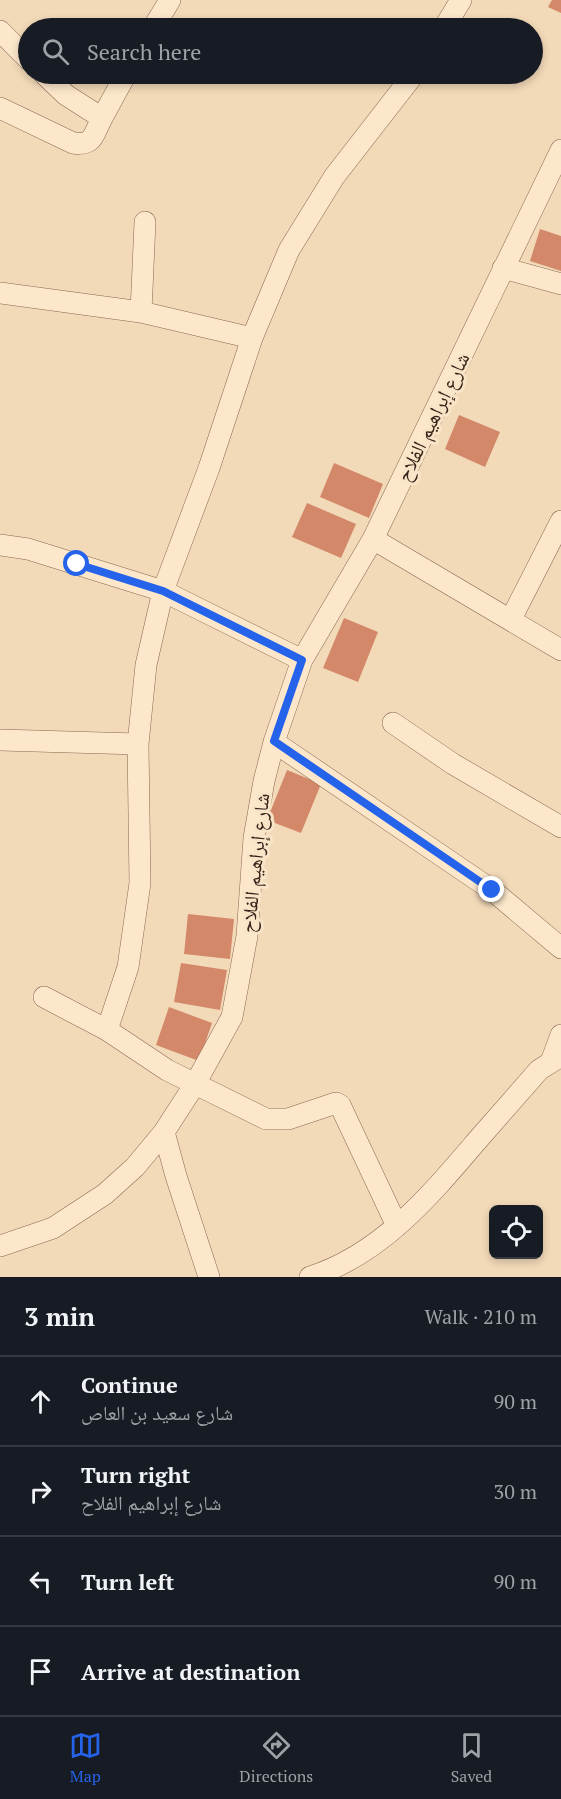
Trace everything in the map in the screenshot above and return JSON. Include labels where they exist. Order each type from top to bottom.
[{"type":"street","points":[[159,18],[170,0]]},
{"type":"street","points":[[450,18],[459,1]]},
{"type":"street","points":[[0,31],[18,49]]},
{"type":"street","points":[[54,84],[66,95],[102,118]]},
{"type":"street","points":[[0,108],[73,143],[84,145],[91,141],[121,84]]},
{"type":"street","points":[[107,1030],[128,967],[140,883],[138,744],[146,665],[163,591],[209,468],[252,338],[289,250],[334,177],[406,84]]},
{"type":"street","name":"شارع إبراهيم الفلاح","points":[[0,1246],[53,1228],[105,1194],[135,1167],[164,1132],[195,1084],[232,1017],[248,936],[254,838],[264,781],[274,741],[302,660],[373,540],[561,150]]},
{"type":"street","points":[[141,312],[145,222]]},
{"type":"street","points":[[503,268],[561,284]]},
{"type":"street","points":[[0,293],[141,312],[252,338]]},
{"type":"street","points":[[511,619],[561,521]]},
{"type":"street","points":[[373,540],[561,650]]},
{"type":"street","points":[[0,545],[28,549],[163,591],[302,660]]},
{"type":"street","points":[[393,723],[453,764],[561,827]]},
{"type":"street","points":[[0,740],[138,744]]},
{"type":"street","points":[[274,741],[492,890],[561,948]]},
{"type":"street","points":[[44,997],[107,1030],[167,1070],[266,1119],[288,1119],[336,1103],[340,1105],[397,1226]]},
{"type":"street","points":[[310,1277],[359,1256],[428,1199],[538,1070],[556,1059],[561,1035]]},
{"type":"street","points":[[164,1132],[209,1277]]},
{"type":"building","points":[[552,0],[561,0],[561,13],[548,7]]},
{"type":"building","points":[[540,229],[561,236],[561,271],[530,261]]},
{"type":"building","points":[[459,415],[500,432],[485,467],[445,449]]},
{"type":"building","points":[[334,463],[383,484],[369,518],[320,497]]},
{"type":"building","points":[[307,503],[356,524],[341,558],[292,537]]},
{"type":"building","points":[[344,618],[378,632],[358,682],[323,668]]},
{"type":"building","points":[[287,770],[321,784],[301,833],[267,820]]},
{"type":"building","points":[[188,914],[234,919],[230,959],[184,954]]},
{"type":"building","points":[[181,963],[227,970],[220,1010],[174,1002]]},
{"type":"building","points":[[169,1007],[212,1023],[199,1061],[156,1045]]},
{"type":"route","points":[[77,564],[163,591],[302,660],[274,741],[492,890]]}]
